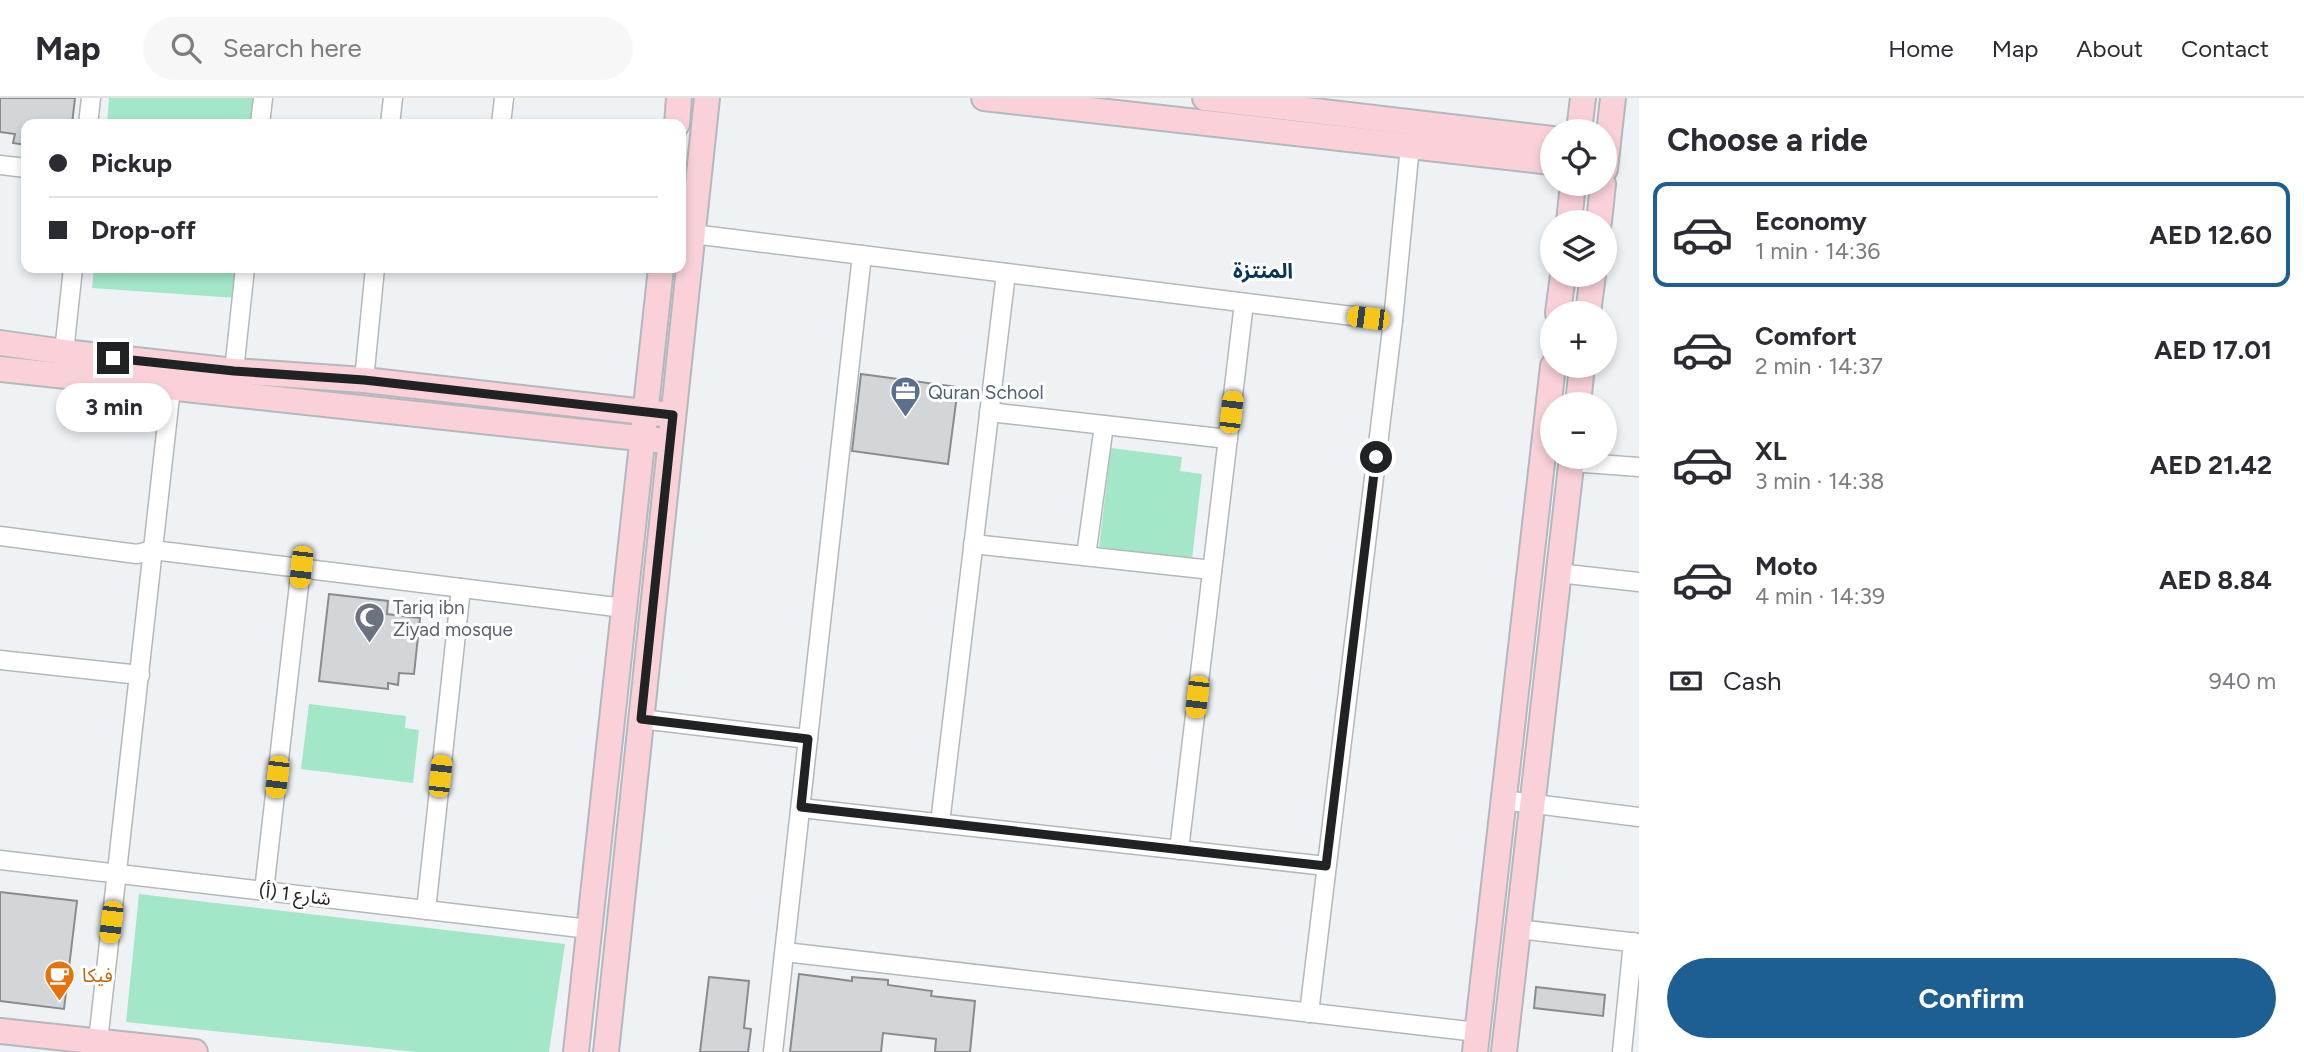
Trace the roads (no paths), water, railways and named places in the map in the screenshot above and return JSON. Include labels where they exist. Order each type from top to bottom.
[{"type":"main road","points":[[677,119],[679,98]]},
{"type":"main road","points":[[606,1052],[707,98]]},
{"type":"main road","points":[[984,98],[1540,161]]},
{"type":"main road","points":[[1205,98],[1540,138]]},
{"type":"main road","points":[[1580,119],[1583,98]]},
{"type":"main road","points":[[1610,119],[1613,98]]},
{"type":"main road","points":[[576,1052],[660,273]]},
{"type":"main road","points":[[0,343],[234,371],[364,380],[673,415]]},
{"type":"main road","points":[[0,369],[671,442]]},
{"type":"main road","points":[[1476,1042],[1552,378]]},
{"type":"main road","points":[[1504,1052],[1570,469]]},
{"type":"main road","points":[[0,1031],[195,1052]]},
{"type":"street","points":[[89,119],[91,98]]},
{"type":"street","points":[[261,119],[263,98]]},
{"type":"street","points":[[391,119],[393,98]]},
{"type":"street","points":[[502,119],[504,98]]},
{"type":"street","points":[[1309,1013],[1392,321],[1410,146]]},
{"type":"street","points":[[0,165],[21,167]]},
{"type":"street","points":[[692,234],[1392,321]]},
{"type":"street","points":[[774,1052],[862,255]]},
{"type":"street","points":[[64,352],[72,273]]},
{"type":"street","points":[[234,371],[244,273]]},
{"type":"street","points":[[364,380],[375,273]]},
{"type":"street","points":[[940,823],[1006,273]]},
{"type":"street","points":[[1179,850],[1244,303]]},
{"type":"street","points":[[98,1041],[172,388]]},
{"type":"street","points":[[989,412],[1228,439]]},
{"type":"street","points":[[1086,556],[1104,425]]},
{"type":"street","points":[[1617,465],[1639,467]]},
{"type":"street","points":[[0,536],[137,554],[153,550],[301,567],[624,608]]},
{"type":"street","points":[[973,544],[1212,570]]},
{"type":"street","points":[[264,891],[301,567]]},
{"type":"street","points":[[1559,573],[1639,582]]},
{"type":"street","points":[[426,910],[461,588]]},
{"type":"street","points":[[0,660],[140,675]]},
{"type":"street","points":[[641,719],[808,739]]},
{"type":"street","points":[[1503,800],[1639,817]]},
{"type":"street","points":[[801,807],[1326,866]]},
{"type":"street","name":"شارع 1 (أ)","points":[[0,860],[589,929]]},
{"type":"street","points":[[1518,929],[1636,942],[1622,1052]]},
{"type":"street","points":[[785,952],[1309,1013],[1476,1042]]},
{"type":"place","name":"Quran School","points":[[905,419]]},
{"type":"place","name":"Tariq ibn Ziyad mosque","points":[[370,645]]},
{"type":"place","name":"فيكا","points":[[59,1002]]},
{"type":"district","name":"المنتزة","points":[[1263,271]]}]
